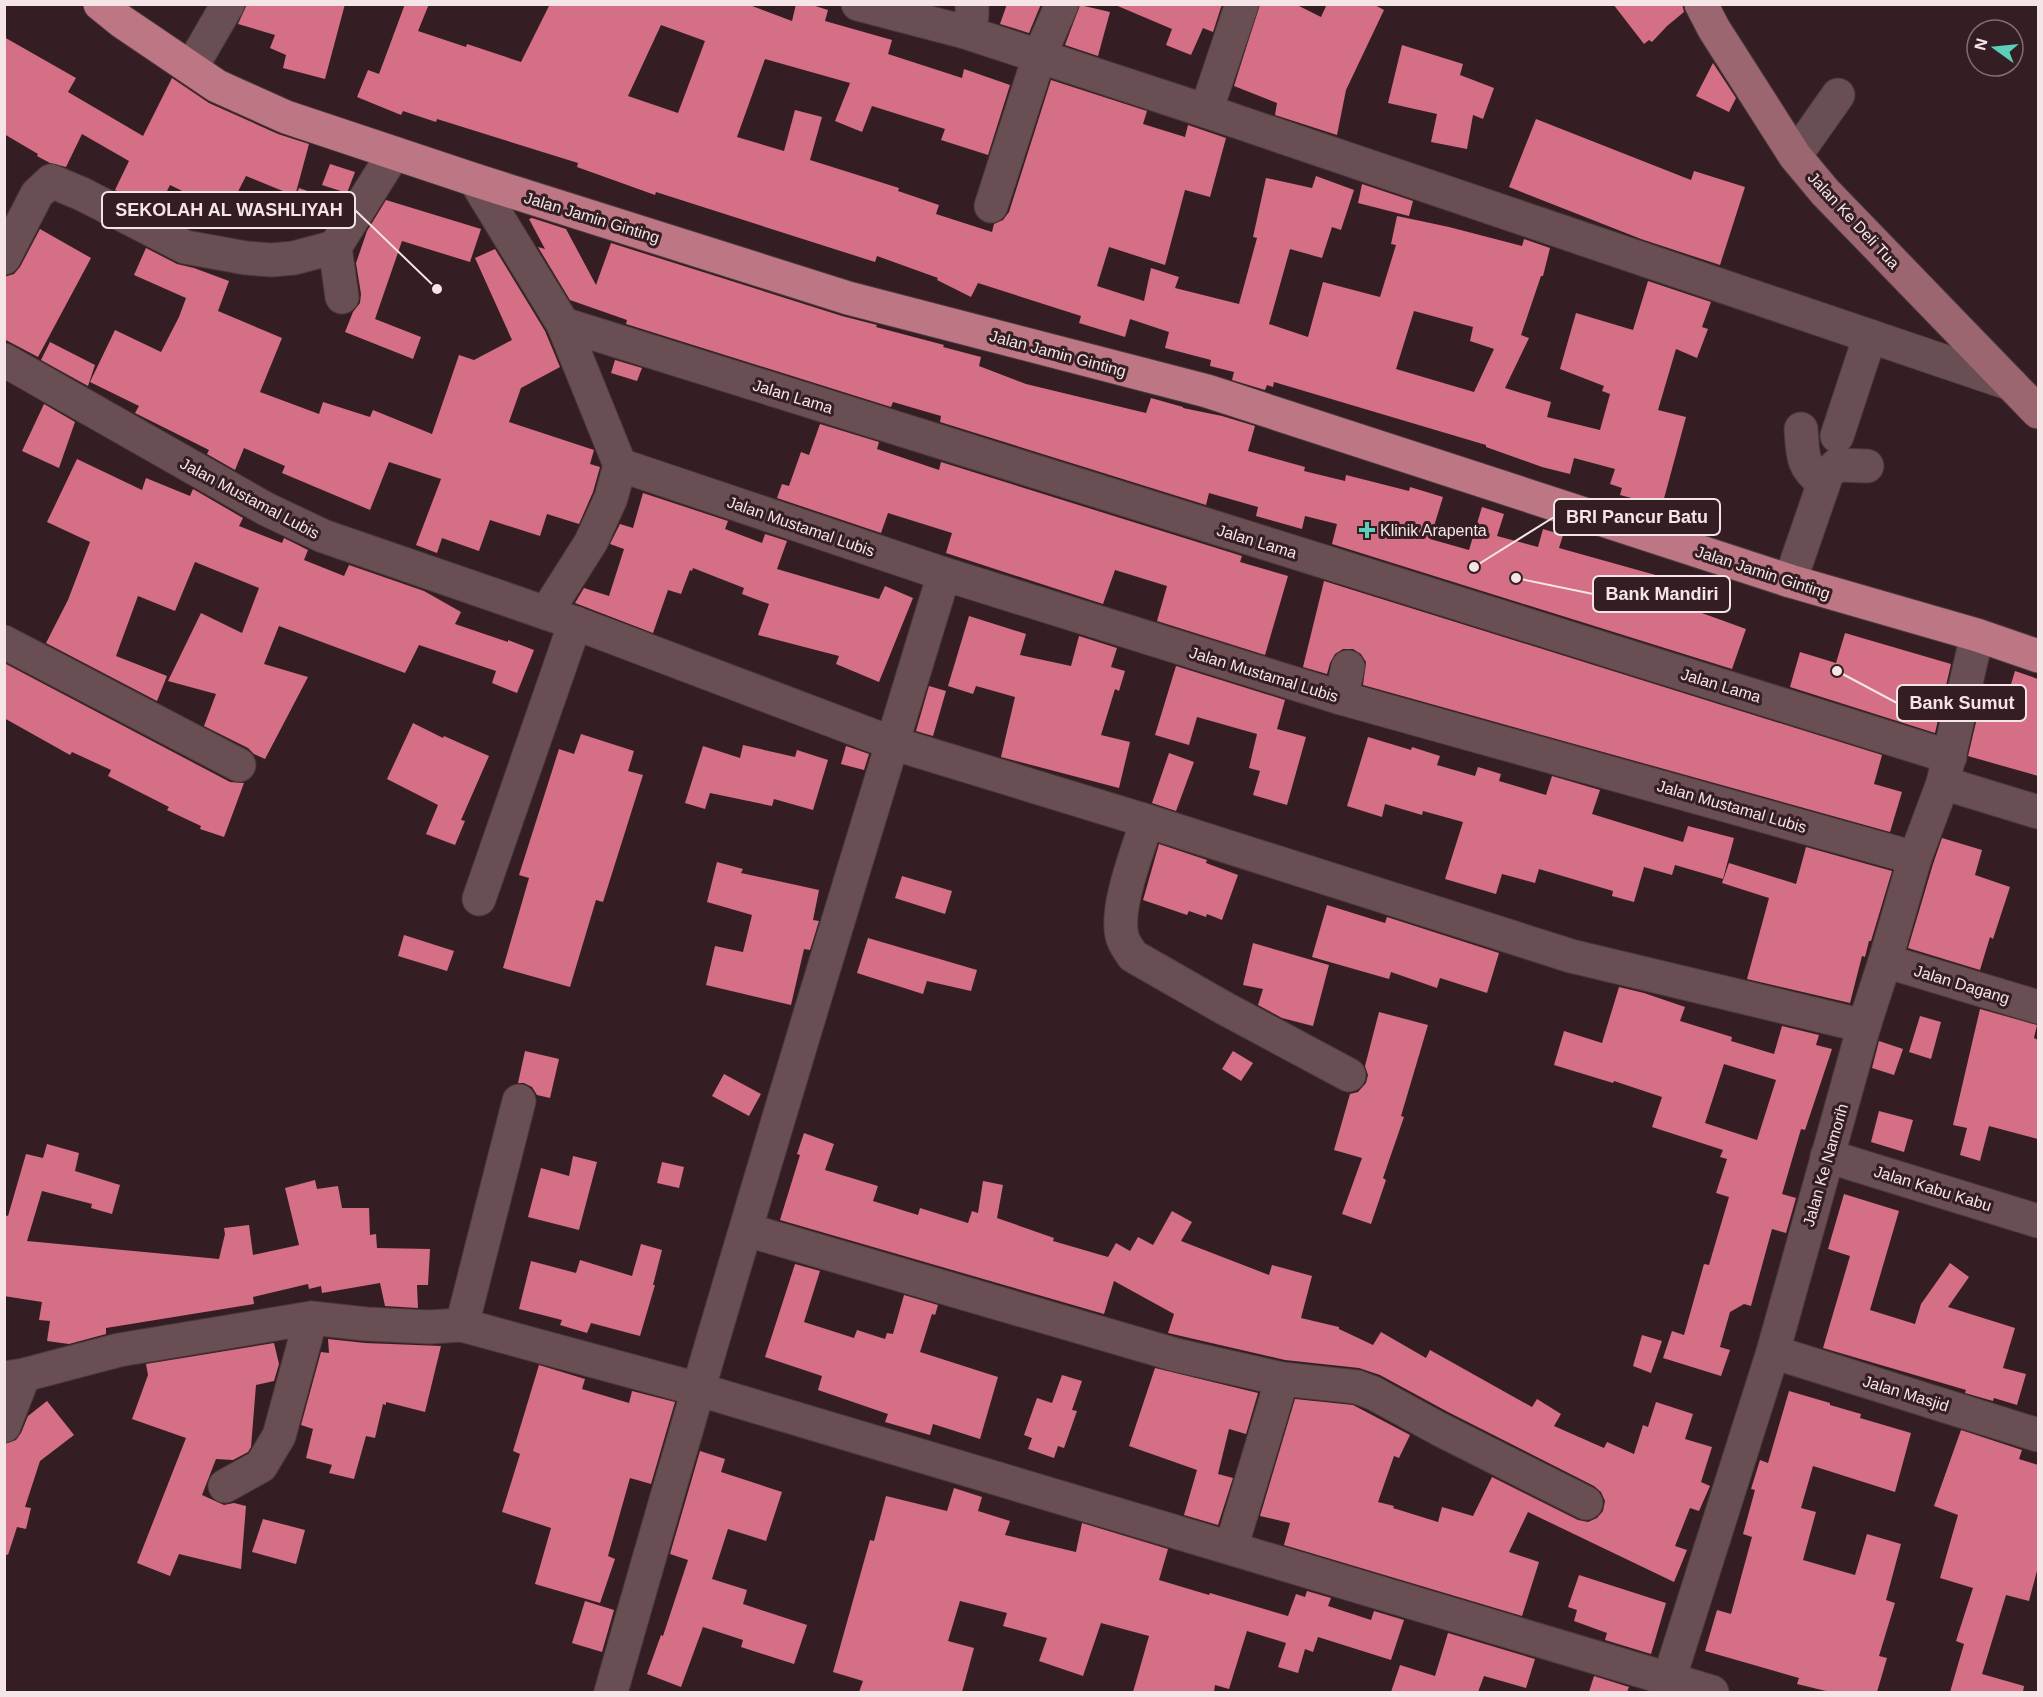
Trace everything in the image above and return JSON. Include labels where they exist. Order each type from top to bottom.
[{"type":"highway","name":"Jalan Jamin Ginting","points":[[100,4],[121,21],[217,86],[286,117],[848,298],[1207,391],[1790,581],[1977,635],[2038,656]]},
{"type":"main road","name":"Jalan Ke Deli Tua","points":[[1701,4],[1714,29],[1795,156],[1825,192],[2038,412]]},
{"type":"street","points":[[191,68],[228,4]]},
{"type":"street","points":[[858,4],[968,18],[1039,57],[1206,111],[2011,384]]},
{"type":"street","points":[[991,206],[1039,57],[1062,4]]},
{"type":"street","points":[[1206,111],[1242,4]]},
{"type":"street","points":[[1795,156],[1838,95]]},
{"type":"street","points":[[342,297],[335,247],[394,153]]},
{"type":"street","points":[[476,180],[563,324],[620,465],[611,498],[561,618],[479,899]]},
{"type":"street","points":[[4,258],[38,194],[51,182],[82,194],[185,247],[271,260],[294,258],[335,247]]},
{"type":"street","name":"Jalan Lama","points":[[563,324],[1947,770],[2038,812]]},
{"type":"street","points":[[1837,436],[1870,336]]},
{"type":"street","name":"Jalan Mustamal Lubis","points":[[4,360],[246,497],[323,536],[561,618],[892,743],[1147,821],[1570,956],[1864,1026]]},
{"type":"street","points":[[1801,429],[1801,453],[1807,467],[1823,483]]},
{"type":"street","name":"Jalan Mustamal Lubis","points":[[620,465],[944,574],[1345,682],[1915,858]]},
{"type":"street","points":[[1790,581],[1827,474],[1837,465],[1868,466]]},
{"type":"street","points":[[610,1692],[697,1389],[944,574]]},
{"type":"street","name":"Jalan Ke Namorih","points":[[1667,1685],[1773,1352],[1864,1026],[1886,961],[1915,858],[1947,770],[1977,635]]},
{"type":"street","points":[[4,642],[239,765]]},
{"type":"street","points":[[1147,821],[1125,895],[1122,916],[1122,934],[1133,956],[1349,1075]]},
{"type":"street","name":"Jalan Dagang","points":[[1886,961],[2038,1007]]},
{"type":"street","points":[[462,1325],[519,1101]]},
{"type":"street","name":"Jalan Kabu Kabu","points":[[1827,1156],[2038,1221]]},
{"type":"street","points":[[747,1230],[1176,1355],[1282,1378],[1356,1387],[1372,1393],[1439,1430],[1586,1503]]},
{"type":"street","points":[[225,1486],[261,1466],[279,1437],[311,1318]]},
{"type":"street","points":[[4,1426],[14,1377],[119,1350],[311,1318],[366,1324],[462,1325],[697,1389],[1231,1548],[1667,1685],[1712,1692]]},
{"type":"street","name":"Jalan Masjid","points":[[1773,1352],[2038,1435]]},
{"type":"street","points":[[1231,1548],[1282,1378]]},
{"type":"building","points":[[247,4],[345,4],[325,79],[283,68],[286,55],[270,48],[275,35],[238,24]]},
{"type":"building","points":[[405,4],[429,4],[418,31],[521,62],[550,4],[747,4],[792,21],[796,4],[809,4],[828,10],[825,21],[892,40],[888,54],[962,78],[964,69],[1010,85],[988,155],[941,140],[945,129],[872,106],[862,132],[835,121],[850,83],[765,59],[737,137],[784,151],[795,110],[822,117],[810,160],[899,188],[898,191],[939,205],[936,214],[992,232],[994,224],[1003,220],[1009,212],[1051,80],[1147,111],[1143,124],[1185,137],[1188,125],[1226,138],[1210,197],[1185,190],[1165,265],[1109,247],[1097,286],[1144,301],[1151,268],[1179,277],[1175,288],[1239,304],[1257,238],[1253,237],[1266,178],[1312,188],[1316,176],[1354,190],[1341,230],[1332,227],[1322,258],[1290,249],[1269,324],[1308,337],[1323,282],[1380,297],[1396,245],[1391,244],[1397,216],[1522,246],[1524,239],[1550,248],[1543,276],[1541,276],[1521,335],[1529,338],[1505,388],[1551,402],[1547,417],[1600,430],[1610,394],[1602,391],[1604,386],[1560,369],[1576,313],[1633,330],[1648,281],[1711,302],[1702,327],[1708,329],[1697,358],[1676,349],[1658,410],[1686,417],[1662,506],[1620,495],[1622,488],[1610,484],[1615,469],[1574,458],[1570,474],[1542,467],[1486,447],[1486,445],[1274,382],[1273,387],[1267,385],[1265,390],[1232,380],[1234,372],[1210,366],[1211,360],[1165,348],[1169,332],[1130,319],[1125,337],[1079,323],[1081,316],[978,283],[971,297],[937,280],[938,278],[877,256],[875,262],[656,192],[655,195],[577,167],[578,163],[437,119],[436,122],[403,111],[401,115],[357,97],[368,70],[379,74]],"holes":[[[661,25],[705,41],[678,113],[628,96]],[[1414,311],[1473,327],[1470,341],[1494,349],[1474,392],[1396,369]]]},
{"type":"building","points":[[1007,4],[1041,4],[1029,33],[1000,24]]},
{"type":"building","points":[[1113,4],[1222,4],[1213,32],[1203,28],[1191,55],[1166,45],[1172,29]]},
{"type":"building","points":[[1260,4],[1295,4],[1321,17],[1327,4],[1373,4],[1384,10],[1346,90],[1337,135],[1275,115],[1277,103],[1234,86]]},
{"type":"building","points":[[1613,4],[1682,4],[1684,12],[1652,42],[1649,40],[1644,44]]},
{"type":"building","points":[[1080,5],[1110,12],[1098,56],[1065,45]]},
{"type":"building","points":[[4,37],[76,78],[68,92],[143,136],[172,78],[209,103],[278,134],[309,144],[295,196],[246,176],[227,213],[170,185],[157,211],[115,190],[129,161],[82,134],[66,167],[50,163],[37,156],[38,154],[4,134]]},
{"type":"building","points":[[1402,45],[1463,64],[1460,75],[1494,88],[1483,119],[1473,115],[1467,149],[1431,142],[1437,114],[1388,103]]},
{"type":"building","points":[[1713,63],[1736,98],[1729,112],[1696,96]]},
{"type":"building","points":[[1536,119],[1691,180],[1694,171],[1745,187],[1720,265],[1641,239],[1509,187]]},
{"type":"building","points":[[330,164],[355,172],[347,193],[322,185]]},
{"type":"building","points":[[1362,184],[1413,201],[1409,216],[1358,203]]},
{"type":"building","points":[[299,188],[330,199],[318,229],[287,218]]},
{"type":"building","points":[[386,200],[481,229],[470,262],[402,241],[375,319],[421,337],[413,359],[345,332],[353,312],[360,303],[361,294],[356,263],[367,231]]},
{"type":"building","points":[[529,219],[566,229],[596,285],[611,243],[877,325],[876,327],[981,357],[979,366],[1026,384],[1146,413],[1151,398],[1255,426],[1248,451],[1305,467],[1304,471],[1345,481],[1346,475],[1409,491],[1410,487],[1443,497],[1430,539],[1469,550],[1482,507],[1504,514],[1497,536],[1538,547],[1543,529],[1563,535],[1559,548],[1695,586],[1688,608],[1746,629],[1732,669],[1332,544],[1337,524],[1305,516],[1302,529],[1256,516],[1258,507],[1209,493],[1206,505],[940,422],[941,416],[893,402],[891,407],[626,324],[627,320],[570,300],[538,247],[545,249]]},
{"type":"building","points":[[40,229],[91,258],[38,357],[4,339],[4,277],[14,274],[20,267]]},
{"type":"building","points":[[146,248],[177,264],[229,281],[218,311],[282,338],[260,392],[319,414],[323,402],[370,417],[373,410],[432,434],[459,355],[474,360],[512,340],[475,258],[495,249],[545,331],[560,367],[521,388],[509,422],[594,450],[590,464],[600,467],[593,492],[579,524],[547,514],[540,536],[490,520],[479,551],[442,538],[437,553],[416,545],[441,479],[389,462],[370,510],[282,473],[285,466],[244,448],[235,470],[207,454],[209,450],[135,413],[139,406],[90,382],[115,330],[161,352],[179,317],[186,298],[134,275]]},
{"type":"building","points":[[50,342],[95,365],[88,386],[41,360]]},
{"type":"building","points":[[615,360],[642,368],[637,381],[611,373]]},
{"type":"building","points":[[44,404],[75,422],[59,468],[22,451]]},
{"type":"building","points":[[820,424],[879,442],[877,449],[939,470],[941,462],[1242,556],[1240,562],[1288,576],[1265,655],[1157,621],[1167,586],[1115,570],[1103,604],[946,553],[952,533],[888,513],[881,533],[777,498],[782,484],[789,486],[801,452],[809,455]]},
{"type":"building","points":[[77,459],[142,490],[146,478],[190,496],[193,489],[243,518],[239,526],[282,543],[284,538],[308,550],[304,560],[344,576],[349,565],[424,591],[461,612],[455,624],[534,650],[517,693],[492,683],[496,671],[419,645],[405,673],[279,626],[264,664],[308,677],[265,759],[254,754],[248,748],[204,726],[216,694],[168,681],[201,613],[242,633],[259,588],[195,562],[175,611],[138,596],[116,656],[167,676],[157,701],[46,643],[68,600],[90,542],[47,522]]},
{"type":"building","points":[[643,493],[728,521],[725,529],[762,543],[765,534],[787,541],[777,569],[879,599],[885,586],[913,598],[879,682],[836,664],[839,656],[758,635],[769,604],[742,594],[744,588],[693,568],[692,571],[690,570],[681,594],[668,590],[653,633],[575,603],[584,588],[609,596],[624,549],[610,544],[620,524],[633,528]]},
{"type":"building","points":[[1324,581],[1882,755],[1874,784],[1902,792],[1890,832],[1363,685],[1366,662],[1361,654],[1353,649],[1343,649],[1335,654],[1327,674],[1303,667]]},
{"type":"building","points":[[969,616],[1026,634],[1020,655],[1071,666],[1079,636],[1117,648],[1111,667],[1125,671],[1119,691],[1115,689],[1101,735],[1130,742],[1119,788],[1001,757],[1015,697],[976,686],[973,694],[948,686]]},
{"type":"building","points":[[1845,633],[1951,664],[1935,733],[1790,687],[1800,652],[1836,663]]},
{"type":"building","points":[[4,663],[230,782],[244,783],[224,837],[200,829],[201,826],[167,810],[169,807],[108,776],[111,770],[72,752],[70,755],[4,718]]},
{"type":"building","points":[[1176,666],[1285,700],[1277,729],[1306,737],[1287,805],[1253,795],[1260,771],[1249,768],[1257,734],[1197,717],[1189,745],[1155,735]]},
{"type":"building","points":[[2015,671],[2038,679],[2038,776],[1968,756],[1982,697],[2005,704]]},
{"type":"building","points":[[929,686],[946,691],[933,736],[916,731]]},
{"type":"building","points":[[413,723],[443,738],[444,736],[489,756],[461,820],[465,821],[455,845],[426,834],[438,805],[387,779]]},
{"type":"building","points":[[581,734],[634,751],[628,771],[643,775],[603,902],[596,900],[570,987],[503,968],[529,878],[519,875],[559,749],[574,754]]},
{"type":"building","points":[[1368,737],[1440,756],[1437,765],[1475,776],[1478,767],[1501,774],[1499,781],[1546,795],[1552,776],[1600,790],[1592,814],[1683,842],[1688,826],[1734,838],[1723,879],[1675,865],[1672,875],[1644,867],[1634,902],[1612,896],[1613,891],[1539,869],[1535,883],[1502,874],[1496,894],[1445,879],[1463,822],[1423,811],[1422,815],[1385,804],[1382,817],[1347,806]]},
{"type":"building","points":[[743,745],[795,757],[797,750],[828,760],[813,810],[774,799],[772,806],[710,793],[705,809],[685,803],[703,746],[740,758]]},
{"type":"building","points":[[846,746],[869,754],[864,770],[841,764]]},
{"type":"building","points":[[1169,753],[1194,762],[1176,811],[1152,803]]},
{"type":"building","points":[[1942,838],[1982,850],[1975,875],[2010,887],[1993,939],[1990,937],[1980,970],[1908,948]]},
{"type":"building","points":[[1159,844],[1207,860],[1206,863],[1238,875],[1222,920],[1207,914],[1206,917],[1189,911],[1187,915],[1143,900]]},
{"type":"building","points":[[1806,847],[1892,871],[1871,941],[1869,941],[1865,957],[1862,956],[1850,1003],[1747,979],[1769,898],[1722,883],[1729,863],[1796,884]]},
{"type":"building","points":[[717,862],[743,869],[741,873],[819,890],[813,920],[819,921],[810,950],[804,949],[791,1005],[706,985],[715,946],[743,952],[752,915],[707,902]]},
{"type":"building","points":[[902,876],[952,891],[945,914],[895,898]]},
{"type":"building","points":[[1327,905],[1385,923],[1387,917],[1499,953],[1487,993],[1440,978],[1437,988],[1391,972],[1389,979],[1312,957]]},
{"type":"building","points":[[404,935],[454,951],[447,971],[398,956]]},
{"type":"building","points":[[868,938],[977,970],[971,991],[927,981],[923,994],[857,973]]},
{"type":"building","points":[[1253,943],[1329,965],[1313,1026],[1282,1018],[1258,1005],[1263,989],[1243,985]]},
{"type":"building","points":[[1619,987],[1685,1007],[1680,1021],[1732,1037],[1731,1041],[1774,1054],[1782,1026],[1819,1035],[1816,1045],[1832,1049],[1805,1130],[1801,1129],[1782,1194],[1796,1198],[1786,1233],[1772,1229],[1751,1306],[1744,1304],[1730,1312],[1720,1347],[1730,1350],[1721,1376],[1663,1358],[1672,1331],[1684,1335],[1704,1264],[1709,1265],[1729,1197],[1716,1193],[1727,1159],[1720,1157],[1723,1150],[1652,1127],[1662,1097],[1554,1065],[1564,1031],[1602,1043]],"holes":[[[1724,1064],[1776,1080],[1757,1140],[1705,1123]]]},
{"type":"building","points":[[1980,1009],[2037,1025],[2034,1038],[2038,1040],[2038,1139],[1989,1126],[1980,1161],[1960,1155],[1967,1128],[1953,1125]]},
{"type":"building","points":[[1379,1012],[1428,1025],[1401,1116],[1404,1117],[1383,1178],[1386,1180],[1371,1224],[1342,1214],[1362,1158],[1334,1150],[1350,1094],[1358,1092],[1366,1083],[1368,1075],[1365,1066]]},
{"type":"building","points":[[1920,1016],[1941,1022],[1931,1059],[1909,1052]]},
{"type":"building","points":[[1879,1041],[1903,1049],[1894,1075],[1872,1068]]},
{"type":"building","points":[[525,1051],[559,1059],[550,1098],[537,1095],[532,1087],[518,1083]]},
{"type":"building","points":[[1233,1051],[1253,1063],[1241,1081],[1222,1069]]},
{"type":"building","points":[[724,1074],[761,1094],[749,1116],[712,1096]]},
{"type":"building","points":[[1879,1111],[1913,1120],[1904,1152],[1871,1142]]},
{"type":"building","points":[[804,1133],[834,1144],[825,1170],[878,1186],[873,1201],[918,1215],[920,1208],[968,1223],[972,1211],[978,1213],[983,1181],[1003,1185],[997,1218],[1054,1238],[1053,1241],[1108,1257],[1116,1243],[1130,1251],[1138,1237],[1153,1245],[1172,1211],[1192,1222],[1181,1241],[1269,1275],[1272,1265],[1312,1276],[1301,1318],[1339,1327],[1373,1345],[1381,1332],[1426,1358],[1430,1350],[1532,1407],[1537,1399],[1561,1414],[1554,1426],[1604,1448],[1607,1442],[1634,1454],[1643,1425],[1648,1427],[1656,1402],[1693,1414],[1685,1439],[1712,1447],[1701,1482],[1710,1486],[1699,1511],[1690,1508],[1675,1546],[1687,1550],[1674,1582],[1528,1512],[1509,1552],[1539,1562],[1522,1616],[1284,1545],[1290,1523],[1260,1516],[1295,1399],[1353,1405],[1410,1435],[1399,1458],[1394,1456],[1378,1502],[1394,1506],[1393,1508],[1438,1522],[1442,1507],[1473,1516],[1492,1477],[1578,1520],[1588,1522],[1597,1518],[1603,1511],[1605,1501],[1601,1492],[1594,1486],[1380,1375],[1359,1368],[1285,1360],[1168,1333],[1174,1314],[1114,1281],[1104,1314],[780,1220],[800,1155],[797,1154]]},
{"type":"building","points":[[47,1144],[79,1153],[75,1171],[120,1185],[112,1214],[91,1208],[92,1204],[42,1191],[27,1241],[219,1259],[225,1234],[224,1228],[249,1225],[253,1255],[299,1245],[285,1188],[315,1180],[317,1189],[338,1186],[342,1208],[369,1208],[370,1235],[376,1234],[377,1248],[430,1249],[428,1285],[417,1285],[418,1308],[385,1306],[380,1283],[322,1293],[321,1286],[309,1289],[308,1284],[253,1297],[254,1304],[106,1328],[106,1334],[69,1344],[47,1341],[50,1321],[39,1320],[42,1302],[4,1296],[4,1215],[8,1216],[26,1154],[43,1158]]},
{"type":"building","points":[[573,1156],[597,1162],[579,1230],[528,1217],[541,1168],[569,1176]]},
{"type":"building","points":[[662,1162],[684,1167],[679,1188],[657,1183]]},
{"type":"building","points":[[1844,1194],[1899,1211],[1870,1310],[1915,1324],[1921,1304],[1950,1263],[1969,1277],[1948,1307],[2015,1328],[2003,1368],[2026,1374],[2017,1405],[1965,1393],[1966,1390],[1823,1348],[1850,1256],[1828,1249]]},
{"type":"building","points":[[641,1244],[662,1250],[653,1285],[655,1285],[640,1336],[591,1323],[587,1333],[560,1325],[562,1320],[519,1309],[531,1261],[576,1273],[580,1260],[632,1276]]},
{"type":"building","points":[[795,1264],[820,1271],[804,1322],[854,1338],[857,1330],[885,1339],[887,1333],[893,1334],[904,1295],[938,1305],[935,1315],[932,1314],[920,1352],[998,1377],[980,1439],[933,1424],[930,1435],[885,1422],[888,1414],[818,1390],[822,1376],[765,1357]]},
{"type":"building","points":[[1642,1335],[1662,1341],[1651,1373],[1633,1366]]},
{"type":"building","points":[[328,1339],[441,1346],[425,1412],[386,1402],[386,1405],[383,1404],[375,1438],[366,1436],[354,1479],[329,1473],[332,1465],[306,1458],[313,1429],[301,1425],[321,1352],[329,1353]]},
{"type":"building","points":[[274,1343],[279,1364],[274,1381],[256,1385],[251,1447],[248,1452],[233,1460],[216,1459],[202,1495],[224,1505],[234,1503],[246,1506],[241,1569],[179,1554],[170,1576],[137,1563],[186,1438],[132,1419],[148,1375],[146,1364]]},
{"type":"building","points":[[539,1365],[585,1379],[582,1389],[629,1403],[632,1391],[675,1402],[651,1484],[630,1478],[608,1556],[615,1559],[600,1603],[535,1584],[551,1528],[502,1512],[520,1454],[513,1451]]},
{"type":"building","points":[[1155,1368],[1258,1393],[1246,1434],[1229,1429],[1218,1474],[1233,1478],[1218,1525],[1184,1515],[1197,1470],[1129,1446]]},
{"type":"building","points":[[1062,1375],[1082,1381],[1072,1410],[1077,1411],[1064,1448],[1058,1446],[1054,1458],[1028,1449],[1032,1438],[1024,1435],[1037,1398],[1052,1403]]},
{"type":"building","points":[[1789,1391],[1861,1414],[1860,1418],[1911,1433],[1895,1492],[1813,1466],[1801,1508],[1816,1512],[1803,1560],[1855,1575],[1867,1534],[1901,1544],[1886,1600],[1895,1603],[1879,1656],[1887,1658],[1877,1692],[1830,1692],[1797,1684],[1799,1678],[1705,1651],[1717,1610],[1731,1614],[1752,1537],[1743,1534],[1755,1490],[1751,1489],[1760,1460],[1768,1463]]},
{"type":"building","points":[[47,1401],[74,1435],[40,1461],[25,1507],[31,1508],[26,1529],[17,1527],[8,1555],[4,1554],[4,1444],[16,1440],[28,1416]]},
{"type":"building","points":[[1961,1430],[2022,1450],[2019,1459],[2038,1465],[2038,1567],[2029,1601],[2006,1595],[1982,1674],[2024,1686],[2023,1692],[1950,1692],[1964,1644],[1956,1641],[1973,1588],[1940,1578],[1958,1515],[1934,1506]]},
{"type":"building","points":[[700,1451],[725,1459],[721,1472],[782,1492],[766,1541],[728,1529],[712,1579],[747,1590],[743,1604],[807,1625],[794,1664],[741,1647],[743,1640],[703,1627],[681,1687],[647,1674],[661,1635],[663,1636],[688,1560],[670,1554]]},
{"type":"building","points":[[954,1488],[982,1497],[978,1511],[1010,1521],[1005,1535],[1076,1552],[1082,1523],[1168,1549],[1159,1580],[1209,1595],[1210,1593],[1288,1616],[1296,1594],[1305,1597],[1307,1591],[1331,1598],[1328,1606],[1371,1620],[1374,1611],[1404,1620],[1391,1660],[1318,1637],[1313,1652],[1305,1649],[1298,1673],[1278,1667],[1286,1643],[1247,1631],[1229,1689],[1215,1685],[1214,1692],[1133,1692],[1149,1636],[1101,1623],[1083,1676],[1039,1661],[1047,1638],[1003,1626],[1007,1613],[960,1601],[948,1641],[974,1648],[962,1692],[859,1692],[863,1681],[833,1672],[870,1540],[874,1541],[886,1496],[947,1511]]},
{"type":"building","points":[[263,1519],[305,1530],[296,1564],[252,1552]]},
{"type":"building","points":[[1579,1575],[1666,1603],[1651,1654],[1605,1640],[1607,1633],[1574,1621],[1577,1610],[1568,1607]]},
{"type":"building","points":[[585,1601],[614,1610],[602,1652],[572,1643]]},
{"type":"building","points":[[1448,1633],[1535,1659],[1526,1688],[1484,1676],[1478,1692],[1391,1692],[1400,1665],[1435,1676]]},
{"type":"building","points":[[1594,1676],[1629,1687],[1627,1692],[1589,1692]]},
{"type":"place","name":"SEKOLAH AL WASHLIYAH","points":[[437,289]]},
{"type":"place","name":"Klinik Arapenta","points":[[1367,530]]},
{"type":"place","name":"BRI Pancur Batu","points":[[1474,567]]},
{"type":"place","name":"Bank Mandiri","points":[[1516,578]]},
{"type":"place","name":"Bank Sumut","points":[[1837,671]]}]
